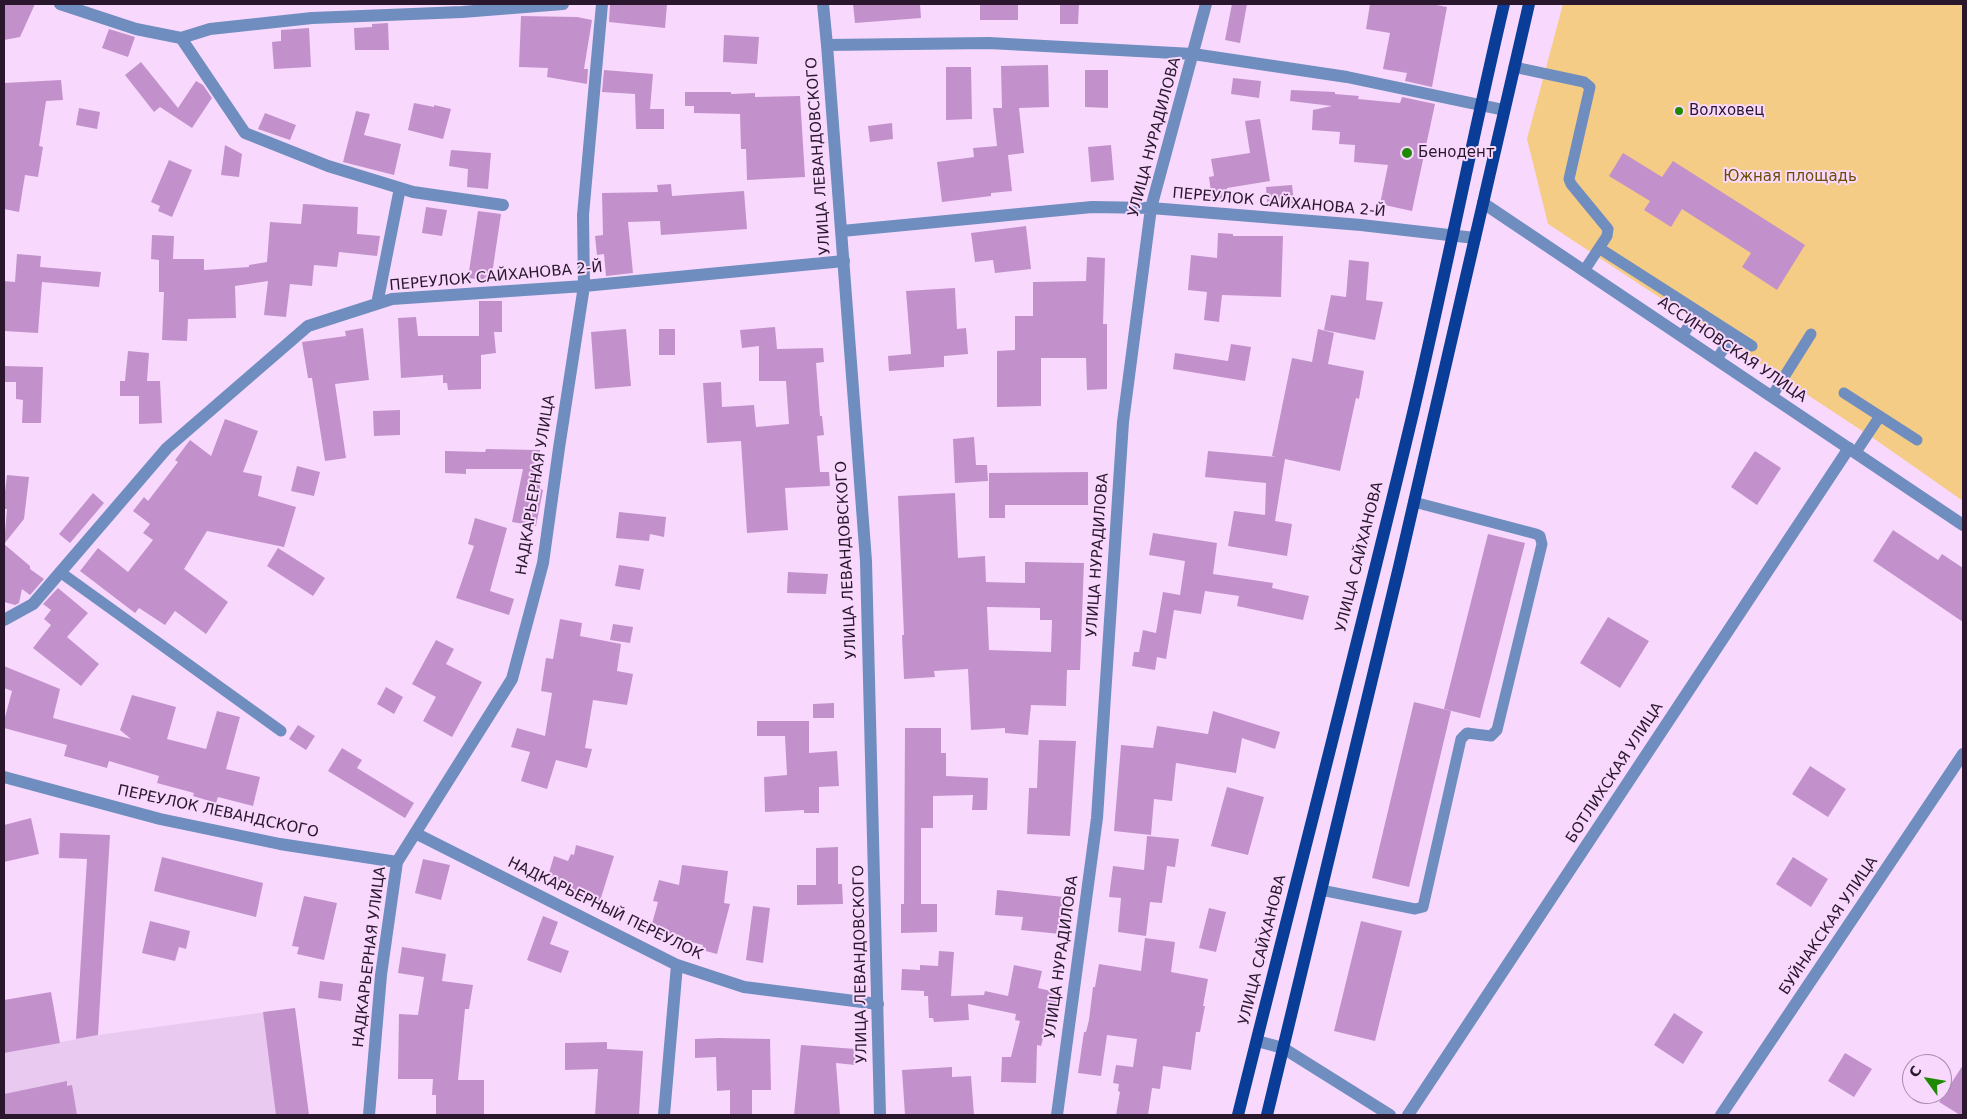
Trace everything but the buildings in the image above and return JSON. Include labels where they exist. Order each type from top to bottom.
[{"type":"main road","name":"УЛИЦА САЙХАНОВА","points":[[1238,1115],[1412,414],[1454,235],[1480,104],[1504,4]]},
{"type":"main road","points":[[1267,1115],[1414,502],[1529,4]]},
{"type":"street","points":[[60,4],[136,29],[181,38],[210,29],[312,18],[462,12],[563,4]]},
{"type":"street","name":"НАДКАРЬЕРНАЯ УЛИЦА","points":[[369,1115],[382,975],[397,862],[512,679],[543,562],[584,286],[583,216],[602,4]]},
{"type":"street","name":"УЛИЦА ЛЕВАНДОВСКОГО","points":[[822,4],[842,231],[866,561],[880,1115]]},
{"type":"street","name":"УЛИЦА НУРАДИЛОВА","points":[[1057,1115],[1097,818],[1123,422],[1151,208],[1206,4]]},
{"type":"street","points":[[181,38],[244,133],[328,166],[413,192],[503,205]]},
{"type":"street","points":[[827,45],[989,43],[1193,54],[1347,77],[1504,110]]},
{"type":"street","points":[[377,304],[400,188]]},
{"type":"street","name":"АССИНОВСКАЯ УЛИЦА","points":[[1483,203],[1963,525]]},
{"type":"street","name":"ПЕРЕУЛОК САЙХАНОВА 2-Й","points":[[842,231],[1092,207],[1151,208],[1361,225],[1475,238]]},
{"type":"street","name":"ПЕРЕУЛОК САЙХАНОВА 2-Й","points":[[4,620],[33,604],[166,448],[308,326],[392,299],[584,286],[844,261]]},
{"type":"street","name":"БОТЛИХСКАЯ УЛИЦА","points":[[1408,1115],[1853,450]]},
{"type":"street","name":"БУЙНАКСКАЯ УЛИЦА","points":[[1722,1115],[1963,754]]},
{"type":"street","name":"ПЕРЕУЛОК ЛЕВАНДСКОГО","points":[[4,777],[160,819],[280,844],[397,862]]},
{"type":"street","name":"НАДКАРЬЕРНЫЙ ПЕРЕУЛОК","points":[[415,833],[677,965],[744,987],[878,1004]]},
{"type":"street","points":[[664,1115],[677,965]]},
{"type":"street","points":[[1257,1041],[1283,1048],[1390,1115]]},
{"type":"lane","points":[[1514,67],[1584,82],[1590,87],[1569,179],[1608,229],[1607,236],[1584,271]]},
{"type":"lane","points":[[1599,248],[1752,346]]},
{"type":"lane","points":[[1682,336],[1698,312]]},
{"type":"lane","points":[[1717,360],[1733,334]]},
{"type":"lane","points":[[1772,396],[1811,334]]},
{"type":"lane","points":[[1844,393],[1917,440]]},
{"type":"lane","points":[[1853,450],[1880,416]]},
{"type":"lane","points":[[1321,890],[1416,909],[1423,907],[1461,739],[1467,733],[1491,736],[1497,730],[1542,544],[1540,536],[1536,534],[1414,502]]},
{"type":"lane","points":[[60,572],[282,731]]},
{"type":"shaded area","points":[[295,1008],[309,1115],[4,1115],[4,1053],[98,1035]]},
{"type":"green space","name":"Южная площадь","points":[[1563,4],[1963,4],[1963,501],[1873,438],[1548,224],[1527,139]]},
{"type":"place","name":"Волховец","points":[[1679,111]]},
{"type":"place","name":"Бенодент","points":[[1407,153]]}]
